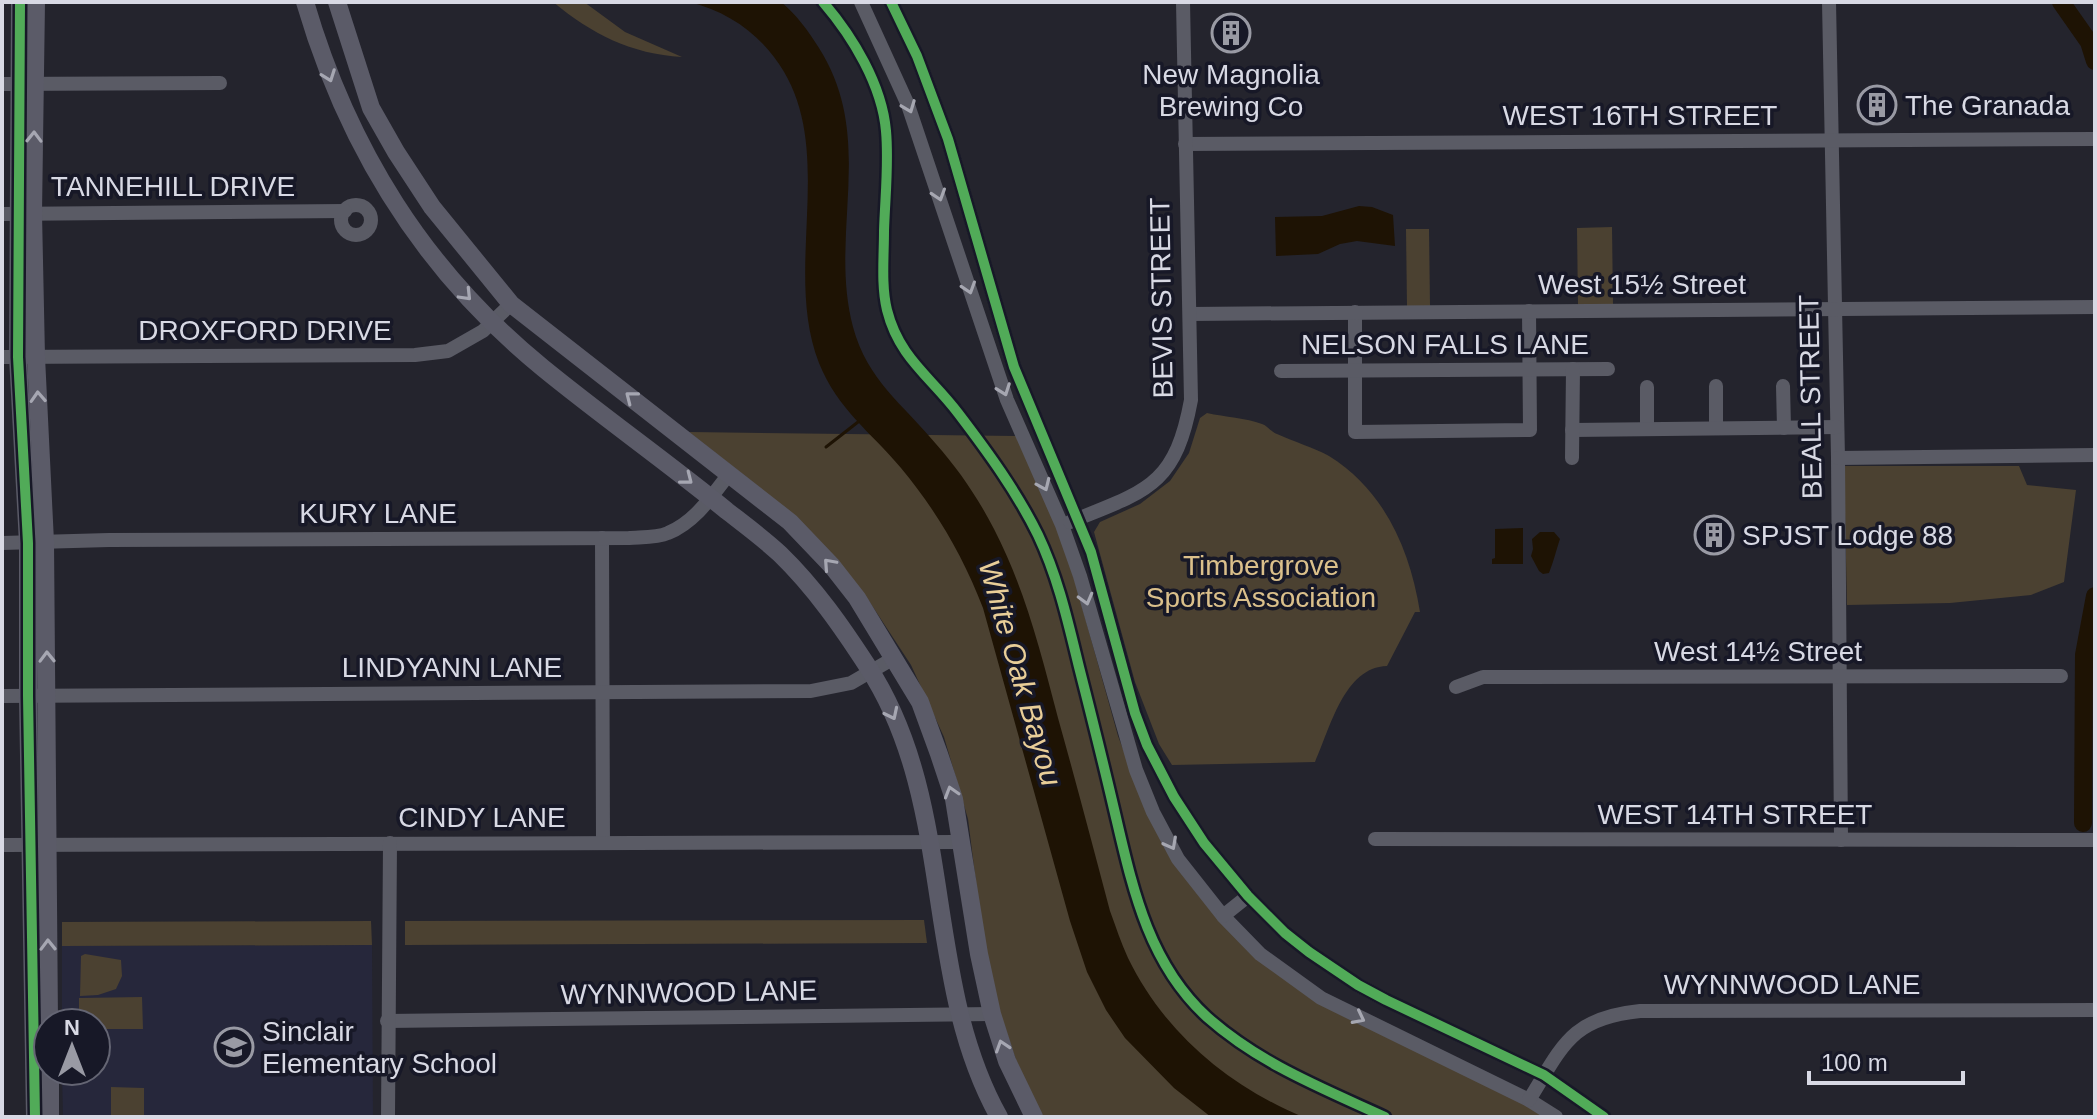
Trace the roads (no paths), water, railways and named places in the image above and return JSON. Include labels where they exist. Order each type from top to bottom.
[{"type":"main road","points":[[20,2],[19,357],[48,695],[39,845],[41,1007]]},
{"type":"main road","points":[[19,84],[36,2]]},
{"type":"main road","points":[[305,2],[332,85],[390,199],[417,240],[492,322],[541,367],[778,552],[830,611],[871,672],[913,761],[931,842],[959,1015],[969,1050],[999,1117]]},
{"type":"main road","points":[[337,2],[371,108],[396,152],[432,207],[511,304],[790,522],[832,566],[857,598],[920,702],[954,799],[992,1014],[1007,1061],[1034,1117]]},
{"type":"main road","points":[[371,162],[396,152]]},
{"type":"main road","points":[[37,543],[28,696],[48,1007]]},
{"type":"main road","points":[[35,1117],[38,1087]]},
{"type":"main road","points":[[50,1087],[50,1117]]},
{"type":"street","points":[[861,2],[893,68],[924,147],[1011,410],[1062,525],[1080,576],[1136,770],[1153,812],[1178,859],[1223,916],[1260,954],[1321,998],[1529,1100],[1556,1117]]},
{"type":"street","points":[[891,2],[922,68],[948,139],[1014,367],[1091,552],[1135,713],[1147,745],[1174,797],[1204,843],[1248,896],[1285,933],[1358,985],[1544,1075],[1604,1117]]},
{"type":"street","name":"BEVIS STREET","points":[[1062,525],[1150,486],[1174,460],[1185,430],[1191,400],[1183,2]]},
{"type":"street","name":"BEALL STREET","points":[[1829,2],[1838,458],[1841,840]]},
{"type":"street","points":[[19,84],[220,83]]},
{"type":"street","points":[[924,147],[948,139]]},
{"type":"street","name":"WEST 16TH STREET","points":[[1185,144],[2095,139]]},
{"type":"street","name":"TANNEHILL DRIVE","points":[[18,213],[345,211]]},
{"type":"street","name":"DROXFORD DRIVE","points":[[19,357],[415,355],[448,351],[483,331],[511,304]]},
{"type":"street","name":"West 15½ Street","points":[[1190,314],[2095,307]]},
{"type":"street","points":[[1355,312],[1355,432],[1530,430],[1529,311]]},
{"type":"street","points":[[985,334],[1002,330]]},
{"type":"street","points":[[1572,458],[1573,369]]},
{"type":"street","name":"NELSON FALLS LANE","points":[[1281,371],[1608,369]]},
{"type":"street","points":[[1716,386],[1716,428]]},
{"type":"street","points":[[1783,386],[1784,428]]},
{"type":"street","points":[[1647,387],[1647,429]]},
{"type":"street","points":[[1572,430],[1837,427]]},
{"type":"street","points":[[1838,458],[2095,455]]},
{"type":"street","name":"KURY LANE","points":[[2,543],[602,538],[667,534],[688,521],[729,474]]},
{"type":"street","points":[[602,538],[603,842]]},
{"type":"street","name":"LINDYANN LANE","points":[[2,696],[811,691],[851,683],[894,658]]},
{"type":"street","name":"West 14½ Street","points":[[1456,687],[1483,677],[2061,676]]},
{"type":"street","name":"WEST 14TH STREET","points":[[1375,839],[2089,840]]},
{"type":"street","name":"CINDY LANE","points":[[2,845],[962,842]]},
{"type":"street","points":[[388,1117],[390,843]]},
{"type":"street","points":[[1223,916],[1248,896]]},
{"type":"street","name":"WYNNWOOD LANE","points":[[1529,1100],[1568,1039],[1579,1029],[1614,1014],[1640,1011],[2095,1010]]},
{"type":"street","name":"WYNNWOOD LANE","points":[[387,1021],[992,1014]]},
{"type":"water","name":"White Oak Bayou","points":[[690,2],[781,2],[819,48],[836,83],[845,117],[849,152],[845,256],[847,292],[859,346],[887,390],[960,474],[1005,552],[1031,622],[1110,911],[1128,958],[1160,1010],[1200,1053],[1249,1089],[1303,1117],[1211,1117],[1174,1088],[1125,1038],[1106,1010],[1087,972],[1070,921],[983,608],[975,589],[948,534],[926,500],[845,407],[819,363],[809,326],[805,286],[808,166],[804,128],[794,91],[774,57],[757,38],[715,10]]},
{"type":"water","points":[[1359,206],[1393,215],[1395,246],[1357,241],[1340,244],[1318,254],[1276,256],[1275,217],[1322,216]]},
{"type":"water","points":[[1523,528],[1523,564],[1492,564],[1495,558],[1495,529]]},
{"type":"water","points":[[1540,532],[1554,532],[1560,539],[1549,573],[1543,574],[1531,556],[1532,539]]},
{"type":"waterway","points":[[2061,2],[2089,42],[2095,61]]},
{"type":"waterway","points":[[826,447],[858,422]]},
{"type":"waterway","points":[[2083,823],[2084,655],[2095,596]]},
{"type":"place","name":"New Magnolia Brewing Co","points":[[1231,33]]},
{"type":"place","name":"The Granada","points":[[1877,105]]},
{"type":"place","name":"SPJST Lodge 88","points":[[1714,535]]},
{"type":"place","name":"Sinclair Elementary School","points":[[234,1047]]},
{"type":"park label","name":"Timbergrove Sports Association","points":[[1261,581]]}]
